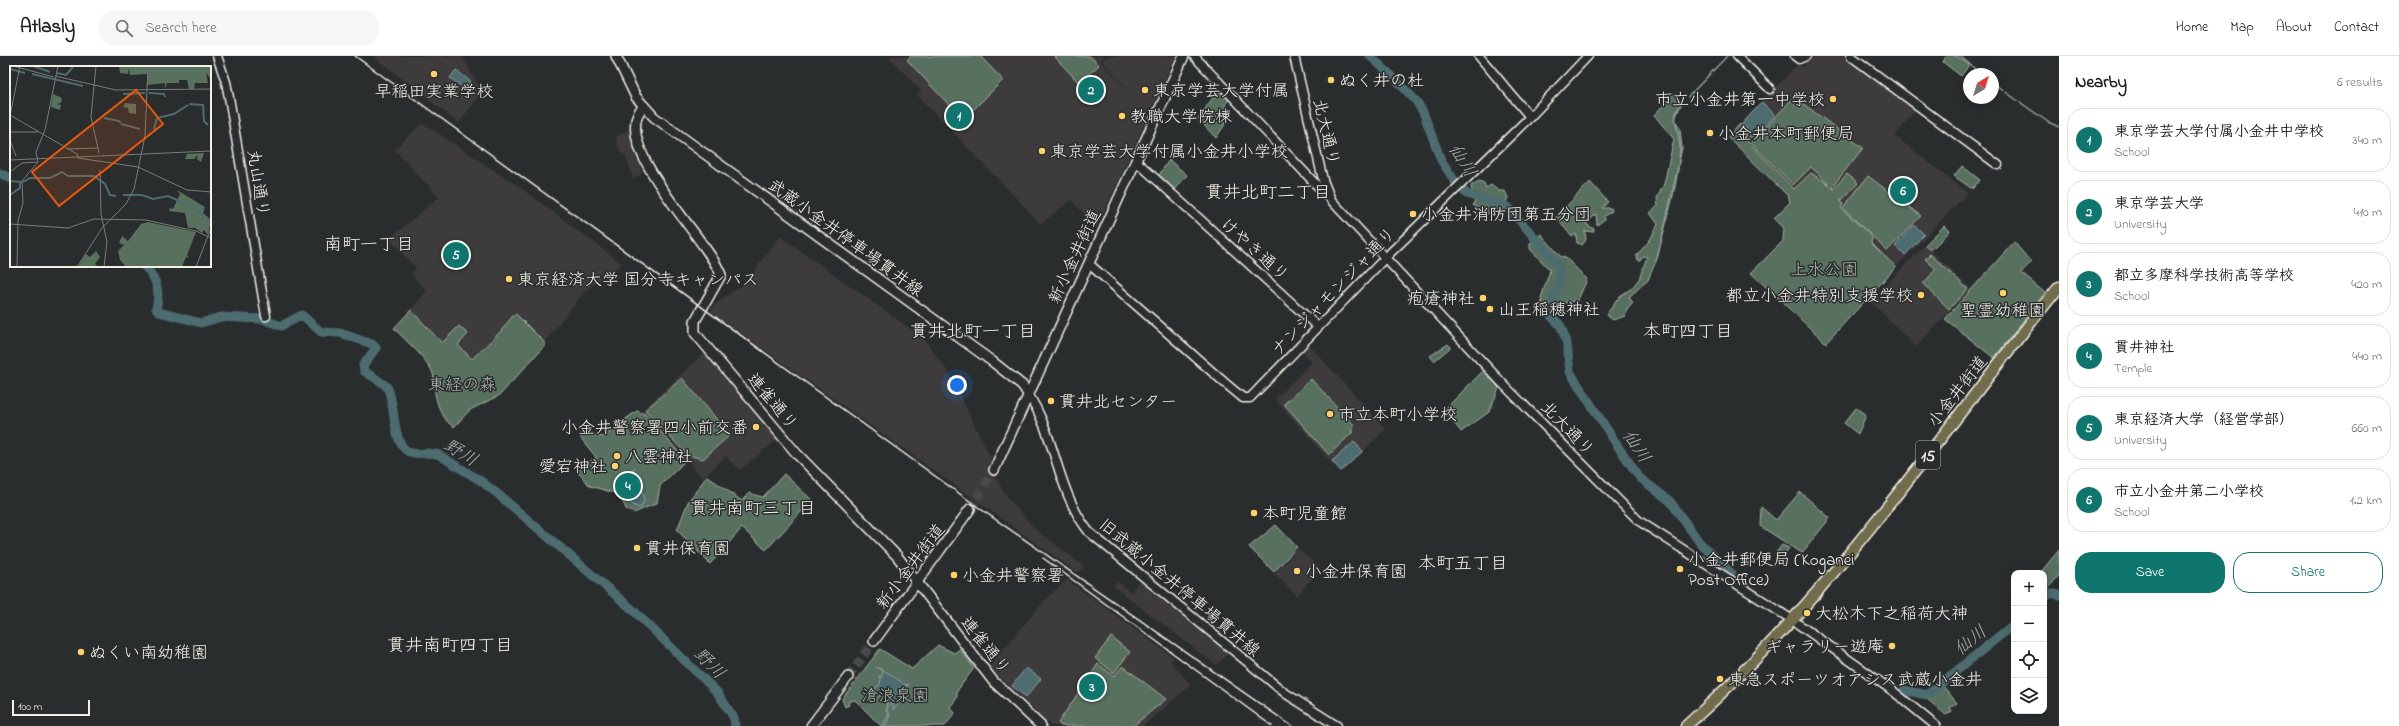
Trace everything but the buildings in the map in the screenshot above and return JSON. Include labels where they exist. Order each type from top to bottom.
[{"type":"main road","points":[[616,56],[630,88],[643,108]]},
{"type":"main road","name":"新小金井街道","points":[[994,470],[1184,56]]},
{"type":"main road","name":"武蔵小金井停車場貫井線","points":[[643,108],[714,162],[993,362],[1018,382],[1028,394]]},
{"type":"main road","name":"連雀通り","points":[[643,108],[636,115],[635,126],[640,146],[651,173],[721,275],[695,321],[694,331],[797,454],[897,556],[993,681],[1041,726]]},
{"type":"main road","name":"小金井街道","points":[[1686,726],[1723,693],[1851,554],[2059,287]]},
{"type":"main road","name":"新小金井街道","points":[[874,641],[970,509]]},
{"type":"main road","points":[[811,726],[848,677]]},
{"type":"street","name":"丸山通り","points":[[217,56],[229,96],[266,316]]},
{"type":"street","points":[[1194,56],[1331,200]]},
{"type":"street","name":"北大通り","points":[[1294,56],[1323,180],[1331,200],[1503,384],[1639,521],[1791,619],[1893,691],[1936,726]]},
{"type":"street","points":[[1479,56],[1530,117]]},
{"type":"street","name":"ナンジャモンジャ通り","points":[[1089,264],[1246,399],[1251,397],[1385,258],[1530,117],[1588,56]]},
{"type":"street","points":[[1736,56],[1770,89]]},
{"type":"street","points":[[1795,56],[1799,60],[1806,56]]},
{"type":"street","points":[[1851,56],[1998,165]]},
{"type":"street","name":"けやき通り","points":[[1136,161],[1318,327]]},
{"type":"street","name":"旧武蔵小金井停車場貫井線","points":[[1028,394],[1043,420],[1066,495],[1089,532],[1285,693],[1337,726]]},
{"type":"shaded area","name":"早稲田実業学校","points":[[373,56],[462,56],[482,92],[459,123]]},
{"type":"shaded area","points":[[888,56],[1106,56],[1100,61],[1135,97],[1102,61],[1108,56],[1176,56],[1097,227],[1071,200],[1041,224],[917,95],[921,91]]},
{"type":"shaded area","points":[[1814,56],[1843,56],[1916,109],[1895,136],[1968,193],[1896,267],[1831,206],[1838,199],[1811,173],[1787,196],[1728,137],[1798,64],[1803,67]]},
{"type":"shaded area","name":"東京経済大学 国分寺キャンパス","points":[[424,124],[521,188],[620,262],[620,265],[584,292],[532,358],[465,410],[452,426],[445,422],[442,416],[434,393],[435,382],[431,370],[421,356],[393,329],[427,291],[411,274],[416,268],[389,239],[439,197],[394,150],[420,125]]},
{"type":"shaded area","points":[[631,129],[642,173],[633,179],[625,154],[621,154],[615,137]]},
{"type":"shaded area","points":[[780,236],[912,330],[914,328],[919,332],[949,373],[992,460],[988,465],[1007,497],[1035,529],[1084,566],[1078,573],[710,311],[714,305],[746,282]]},
{"type":"shaded area","name":"都立小金井特別支援学校","points":[[1925,245],[1971,289],[1916,347],[1870,301]]},
{"type":"shaded area","name":"市立本町小学校","points":[[1309,345],[1386,429],[1341,473],[1275,399],[1312,362],[1302,351]]},
{"type":"shaded area","points":[[706,351],[779,438],[740,470],[725,456],[703,479],[643,410]]},
{"type":"shaded area","name":"小金井保育園","points":[[1298,548],[1320,569],[1297,596],[1275,574]]},
{"type":"shaded area","points":[[1067,580],[1173,657],[1171,662],[1191,685],[1143,726],[1051,726],[990,668],[992,662],[1046,599]]},
{"type":"shaded area","points":[[1117,581],[1131,592],[1139,581],[1228,654],[1216,665],[1113,586]]},
{"type":"green space","points":[[911,56],[980,56],[1003,80],[963,120],[907,60]]},
{"type":"green space","points":[[1054,56],[1090,56],[1099,65],[1079,83]]},
{"type":"green space","points":[[1946,56],[1957,56],[1969,65],[1967,68],[1963,68],[1963,73],[1961,76],[1943,62]]},
{"type":"green space","points":[[1219,89],[1229,100],[1225,104],[1231,115],[1216,138],[1198,119]]},
{"type":"green space","points":[[1674,94],[1682,102],[1675,119],[1680,129],[1682,148],[1658,256],[1648,280],[1629,297],[1633,303],[1627,310],[1625,316],[1613,320],[1606,315],[1620,296],[1632,288],[1639,279],[1647,257],[1643,256],[1639,261],[1636,256],[1650,240],[1658,224],[1650,213],[1658,206],[1657,198],[1664,184],[1674,139],[1654,115]]},
{"type":"green space","name":"上水公園","points":[[1794,97],[1863,148],[1832,187],[1833,189],[1847,174],[1858,183],[1842,200],[1840,199],[1843,204],[1841,208],[1872,237],[1871,243],[1896,267],[1826,343],[1751,273],[1783,241],[1784,228],[1774,218],[1790,202],[1788,196],[1728,137],[1740,124],[1752,136],[1747,141],[1794,189],[1811,173],[1830,185],[1811,167],[1793,185],[1751,143]]},
{"type":"green space","points":[[1169,160],[1187,175],[1175,190],[1159,175]]},
{"type":"green space","points":[[1962,166],[1980,180],[1973,188],[1954,176]]},
{"type":"green space","points":[[1868,176],[1921,216],[1887,251],[1843,208]]},
{"type":"green space","points":[[1479,181],[1484,183],[1486,188],[1491,185],[1499,191],[1505,191],[1508,198],[1500,212],[1484,214],[1473,205],[1477,196],[1472,191],[1471,186]]},
{"type":"green space","points":[[1590,182],[1608,202],[1602,208],[1611,208],[1612,211],[1604,216],[1605,219],[1597,225],[1596,214],[1586,224],[1594,229],[1593,232],[1585,231],[1586,240],[1582,245],[1577,243],[1576,234],[1572,237],[1556,217]]},
{"type":"green space","points":[[1944,226],[1950,231],[1931,250],[1925,245]]},
{"type":"green space","points":[[1541,234],[1561,257],[1564,256],[1587,279],[1578,300],[1543,308],[1541,298],[1550,270],[1530,249],[1530,243]]},
{"type":"green space","points":[[2014,242],[2031,262],[2021,273],[2045,293],[1994,358],[1945,319]]},
{"type":"green space","points":[[1930,254],[1968,289],[1949,309],[1923,284],[1936,269],[1925,259]]},
{"type":"green space","name":"東経の森","points":[[411,310],[442,343],[459,326],[468,334],[458,345],[472,359],[501,331],[515,313],[546,344],[500,395],[470,410],[454,427],[447,421],[439,408],[434,390],[431,369],[419,353],[394,328]]},
{"type":"green space","points":[[1448,344],[1451,347],[1434,361],[1430,356]]},
{"type":"green space","points":[[1484,370],[1499,388],[1489,412],[1461,432],[1444,410]]},
{"type":"green space","points":[[682,378],[730,435],[703,459],[687,455],[645,410]]},
{"type":"green space","points":[[1311,379],[1355,426],[1351,430],[1353,432],[1329,455],[1284,404]]},
{"type":"green space","points":[[1856,408],[1866,415],[1858,434],[1844,423]]},
{"type":"green space","points":[[637,411],[645,414],[686,460],[660,486],[657,503],[634,513],[626,509],[619,494],[590,486],[577,471],[596,457],[580,437],[583,431],[603,437]]},
{"type":"green space","points":[[784,474],[812,500],[766,550],[742,528],[710,564],[677,530],[688,502],[707,476],[742,501],[749,492],[763,497]]},
{"type":"green space","points":[[1800,492],[1830,518],[1802,553],[1760,526],[1761,507],[1776,520]]},
{"type":"green space","points":[[1276,525],[1297,547],[1274,572],[1249,547]]},
{"type":"green space","points":[[1782,545],[1789,548],[1781,560],[1775,554]]},
{"type":"green space","points":[[2059,550],[2059,575],[2047,590],[2047,570],[2042,570]]},
{"type":"green space","points":[[1111,637],[1130,652],[1114,673],[1095,658]]},
{"type":"green space","name":"滄浪泉園","points":[[938,645],[954,653],[960,649],[974,668],[957,691],[957,698],[950,707],[955,713],[945,726],[881,726],[855,700],[848,702],[849,705],[845,707],[842,699],[880,649],[912,669]]},
{"type":"green space","points":[[1098,664],[1114,676],[1123,666],[1166,699],[1133,726],[1061,726],[1058,723]]},
{"type":"green space","points":[[1943,686],[1957,703],[1950,708],[1952,711],[1946,715],[1927,699]]},
{"type":"water","points":[[456,70],[471,82],[465,89],[450,78]]},
{"type":"water","points":[[1762,102],[1775,115],[1755,137],[1742,124]]},
{"type":"water","points":[[1914,225],[1924,234],[1905,255],[1895,246]]},
{"type":"water","points":[[1354,442],[1363,451],[1341,471],[1332,461]]},
{"type":"water","points":[[623,482],[627,483],[626,489],[631,494],[638,492],[643,494],[644,501],[642,506],[638,508],[633,505],[627,496],[619,492],[617,487]]},
{"type":"water","points":[[876,667],[887,672],[906,685],[909,684],[898,695],[900,701],[893,710],[893,704],[888,705],[887,711],[890,715],[885,726],[883,724],[889,715],[886,710],[887,701],[871,690],[880,685],[881,679],[878,676],[882,677],[883,671]]},
{"type":"water","points":[[1026,668],[1041,679],[1026,697],[1012,686]]},
{"type":"waterway","name":"仙川","points":[[1370,56],[1391,75]]},
{"type":"waterway","points":[[1688,97],[1727,56]]},
{"type":"waterway","points":[[1960,56],[1974,68]]},
{"type":"waterway","name":"仙川","points":[[1398,82],[1416,101],[1423,112],[1441,160],[1456,183],[1467,194],[1508,207],[1559,266],[1560,280],[1549,311]]},
{"type":"waterway","points":[[1999,87],[2048,122],[2059,127]]},
{"type":"waterway","points":[[1656,261],[1677,177],[1680,142],[1675,120],[1678,109],[1682,103]]},
{"type":"waterway","name":"野川","points":[[0,173],[10,178]]},
{"type":"waterway","name":"野川","points":[[145,267],[149,271],[157,286],[158,297],[156,309],[159,312],[201,323],[221,317],[263,319],[281,326],[302,315],[321,332],[340,333],[372,344],[376,348],[363,365],[364,371],[387,387],[390,393],[396,430],[402,446],[411,453],[431,453],[439,455],[481,481],[499,495],[633,610],[717,692],[734,718],[735,726]]},
{"type":"waterway","name":"仙川","points":[[1551,316],[1561,326],[1567,344],[1570,372],[1640,478],[1670,501],[1700,543],[1731,573]]},
{"type":"waterway","points":[[623,482],[622,480],[634,468]]},
{"type":"waterway","name":"仙川","points":[[2047,596],[2050,593],[2059,595]]},
{"type":"waterway","name":"仙川","points":[[1904,690],[1927,695],[2011,626]]},
{"type":"tunnel","points":[[970,509],[994,470]]},
{"type":"tunnel","points":[[848,677],[874,641]]},
{"type":"railway","points":[[355,56],[982,510],[1292,726]]},
{"type":"railway","points":[[1043,558],[1272,726]]},
{"type":"place","name":"早稲田実業学校","points":[[434,74]]},
{"type":"place","name":"ぬく井の杜","points":[[1331,80]]},
{"type":"place","name":"東京学芸大学","points":[[1091,90]]},
{"type":"place","name":"東京学芸大学付属","points":[[1145,90]]},
{"type":"place","name":"市立小金井第一中学校","points":[[1833,99]]},
{"type":"place","name":"東京学芸大学付属小金井中学校","points":[[959,116]]},
{"type":"place","name":"教職大学院棟","points":[[1122,116]]},
{"type":"place","name":"小金井本町郵便局","points":[[1710,133]]},
{"type":"place","name":"東京学芸大学付属小金井小学校","points":[[1042,151]]},
{"type":"place","name":"市立小金井第二小学校","points":[[1903,191]]},
{"type":"place","name":"小金井消防団第五分団","points":[[1413,214]]},
{"type":"place","name":"東京経済大学（経営学部）","points":[[456,255]]},
{"type":"place","name":"東京経済大学 国分寺キャンパス","points":[[509,279]]},
{"type":"place","name":"聖霊幼稚園","points":[[2003,293]]},
{"type":"place","name":"都立小金井特別支援学校","points":[[1921,295]]},
{"type":"place","name":"疱瘡神社","points":[[1483,298]]},
{"type":"place","name":"山王稲穂神社","points":[[1490,309]]},
{"type":"place","name":"貫井北センター","points":[[1051,401]]},
{"type":"place","name":"市立本町小学校","points":[[1330,414]]},
{"type":"place","name":"小金井警察署四小前交番","points":[[756,427]]},
{"type":"place","name":"八雲神社","points":[[617,456]]},
{"type":"place","name":"愛宕神社","points":[[615,466]]},
{"type":"place","name":"貫井神社","points":[[628,486]]},
{"type":"place","name":"本町児童館","points":[[1254,513]]},
{"type":"place","name":"貫井保育園","points":[[637,548]]},
{"type":"place","name":"小金井郵便局 (Koganei Post Office)","points":[[1680,569]]},
{"type":"place","name":"小金井保育園","points":[[1297,571]]},
{"type":"place","name":"小金井警察署","points":[[954,575]]},
{"type":"place","name":"大松木下之稲荷大神","points":[[1807,613]]},
{"type":"place","name":"ギャラリー遊庵","points":[[1892,646]]},
{"type":"place","name":"ぬくい南幼稚園","points":[[81,652]]},
{"type":"place","name":"東急スポーツオアシス武蔵小金井","points":[[1720,679]]},
{"type":"place","name":"都立多摩科学技術高等学校","points":[[1092,687]]},
{"type":"district","name":"貫井北町二丁目","points":[[1268,192]]},
{"type":"district","name":"南町一丁目","points":[[369,244]]},
{"type":"district","name":"貫井北町一丁目","points":[[973,331]]},
{"type":"district","name":"本町四丁目","points":[[1688,331]]},
{"type":"district","name":"貫井南町三丁目","points":[[753,508]]},
{"type":"district","name":"本町五丁目","points":[[1463,563]]},
{"type":"district","name":"貫井南町四丁目","points":[[450,645]]}]
